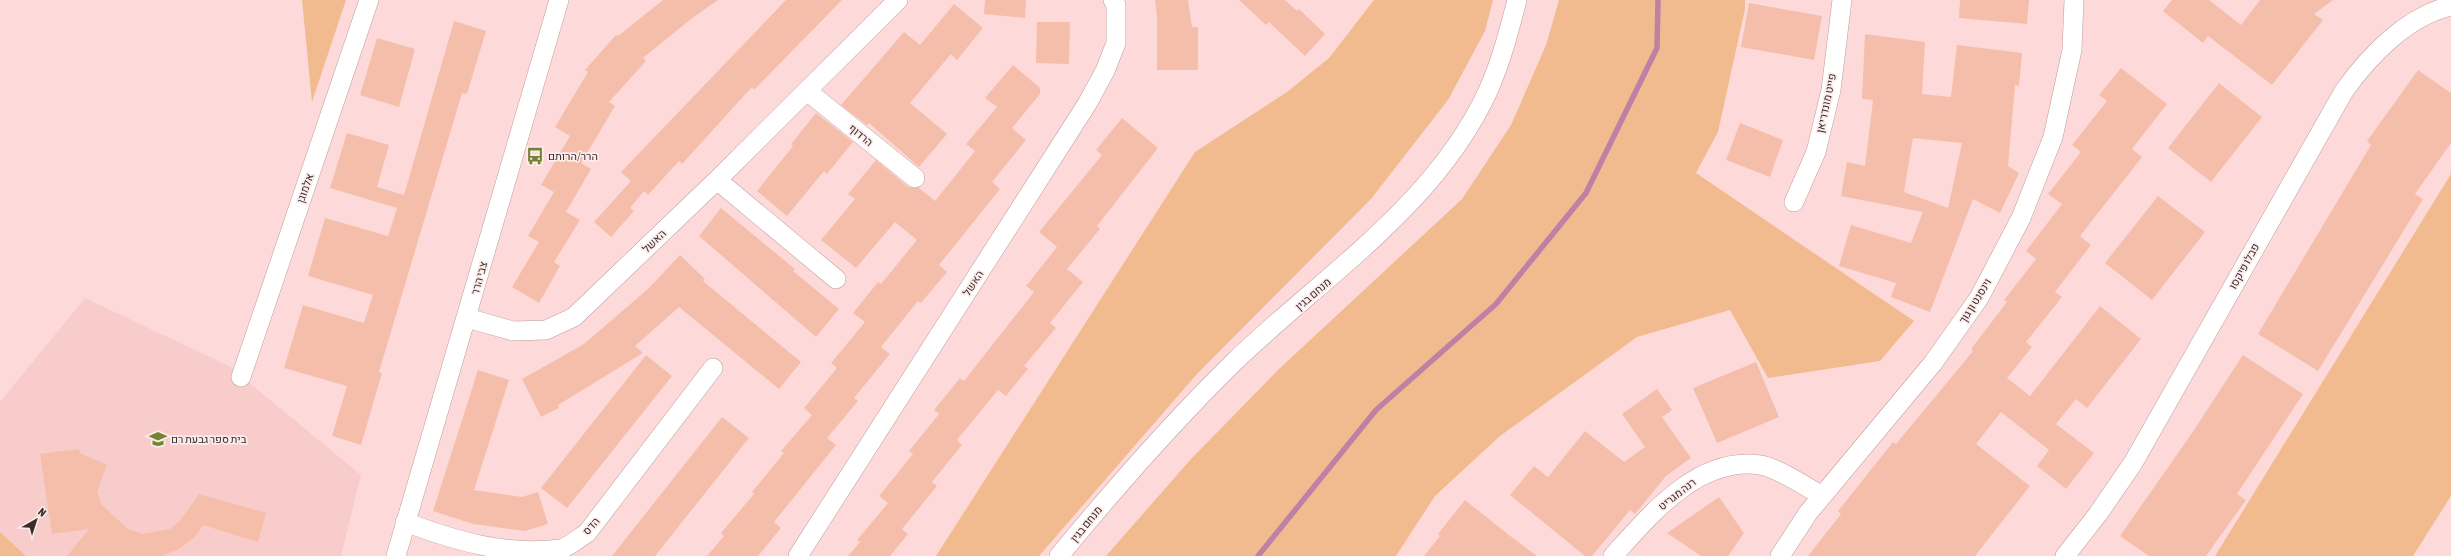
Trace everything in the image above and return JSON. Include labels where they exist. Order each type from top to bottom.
[{"type":"street","name":"אלמוגן","points":[[241,377],[369,0]]},
{"type":"street","name":"צבי הרר","points":[[396,556],[559,0]]},
{"type":"street","name":"האשל","points":[[467,318],[513,331],[546,330],[574,317],[717,180],[898,0]]},
{"type":"street","name":"האשל","points":[[798,556],[1087,104],[1105,71],[1116,43],[1116,5],[1113,0]]},
{"type":"street","name":"מנחם בגין","points":[[1059,556],[1100,506],[1234,362],[1327,281],[1429,183],[1464,132],[1488,92],[1505,46],[1517,0]]},
{"type":"street","name":"פייט מונדריאן","points":[[1794,202],[1816,152],[1831,90],[1842,0]]},
{"type":"street","name":"וינסנט ון גוך","points":[[1780,556],[1808,513],[1933,363],[1979,298],[2021,218],[2053,137],[2072,50],[2074,0]]},
{"type":"street","name":"פבלו פיקסו","points":[[2065,556],[2098,514],[2132,463],[2344,91],[2362,65],[2388,40],[2425,17],[2451,6]]},
{"type":"street","name":"הרדוף","points":[[807,91],[915,178]]},
{"type":"street","points":[[717,180],[836,279]]},
{"type":"street","name":"הדס","points":[[405,522],[485,552],[529,555],[562,548],[587,533],[713,368]]},
{"type":"street","name":"רנה מגריט","points":[[1613,556],[1648,518],[1694,480],[1730,464],[1761,464],[1798,481],[1822,496]]},
{"type":"shaded area","points":[[302,0],[346,0],[312,102]]},
{"type":"shaded area","points":[[1374,0],[1493,0],[1485,31],[1448,100],[1371,199],[1197,374],[1039,556],[936,556],[1195,152],[1287,92],[1329,58]]},
{"type":"shaded area","points":[[1559,0],[1745,0],[1745,9],[1718,132],[1696,173],[1914,321],[1880,361],[1768,378],[1730,310],[1637,337],[1500,436],[1435,496],[1396,556],[1106,556],[1191,459],[1279,369],[1462,199],[1511,125],[1546,45]]},
{"type":"shaded area","points":[[2451,174],[2451,496],[2413,556],[2215,556]]},
{"type":"shaded area","name":"בית ספר גבעת רם","points":[[85,298],[229,366],[361,475],[341,556],[26,556],[0,532],[0,402]]},
{"type":"shaded area","points":[[0,532],[26,556],[0,556]]},
{"type":"building","points":[[663,0],[718,0],[691,19],[643,58],[646,61],[609,102],[615,106],[581,163],[591,169],[566,212],[580,220],[554,262],[560,266],[539,303],[512,287],[539,242],[528,236],[554,192],[541,185],[570,136],[555,127],[588,72],[585,70],[616,35],[618,36]]},
{"type":"building","points":[[786,0],[842,0],[754,90],[752,87],[682,164],[679,161],[648,195],[644,191],[630,208],[634,211],[611,237],[594,222],[631,181],[621,172]]},
{"type":"building","points":[[985,0],[1026,0],[1025,18],[984,14]]},
{"type":"building","points":[[1155,0],[1188,0],[1192,27],[1198,27],[1198,70],[1157,70],[1157,17]]},
{"type":"building","points":[[1239,0],[1285,0],[1297,11],[1299,9],[1325,34],[1305,56],[1269,22],[1266,25]]},
{"type":"building","points":[[1960,0],[2029,0],[2027,24],[1959,18]]},
{"type":"building","points":[[2172,0],[2209,0],[2241,25],[2260,0],[2333,0],[2314,14],[2323,20],[2272,85],[2208,36],[2203,43],[2163,11]]},
{"type":"building","points":[[1749,3],[1822,16],[1814,60],[1741,47]]},
{"type":"building","points":[[954,4],[983,28],[957,60],[951,54],[910,103],[947,134],[919,167],[869,123],[867,125],[841,105],[904,32],[920,45]]},
{"type":"building","points":[[454,21],[486,31],[467,94],[462,93],[379,372],[382,373],[361,445],[332,436],[347,386],[284,368],[303,305],[364,323],[373,295],[308,276],[325,218],[388,236],[397,208],[330,188],[347,133],[389,145],[377,187],[404,195]]},
{"type":"building","points":[[1037,22],[1070,22],[1069,64],[1036,63]]},
{"type":"building","points":[[1865,34],[1925,42],[1922,94],[1951,97],[1957,45],[2022,53],[2019,86],[2015,85],[2008,166],[2019,173],[2000,213],[1973,199],[1930,312],[1891,297],[1896,283],[1839,266],[1851,225],[1911,243],[1923,212],[1841,196],[1847,162],[1865,166],[1873,100],[1862,99]],"holes":[[[1913,138],[1962,143],[1948,208],[1904,192]]]},
{"type":"building","points":[[377,38],[415,49],[399,107],[360,95]]},
{"type":"building","points":[[1013,65],[1040,88],[1040,94],[1012,128],[1026,140],[992,182],[1000,189],[939,265],[947,272],[921,303],[918,301],[881,347],[890,354],[854,398],[858,401],[827,438],[836,445],[774,522],[781,528],[758,556],[707,556],[724,536],[721,533],[754,494],[752,492],[784,453],[781,451],[812,415],[804,408],[837,368],[831,363],[865,322],[853,313],[878,282],[881,284],[917,240],[895,222],[856,268],[821,240],[855,199],[848,194],[876,160],[908,187],[919,188],[935,201],[975,151],[966,144],[997,107],[985,98]]},
{"type":"building","points":[[2121,68],[2167,104],[2132,149],[2142,157],[2080,236],[2091,245],[2055,292],[2062,297],[2026,342],[2032,347],[2007,378],[2030,396],[2100,306],[2141,339],[2087,408],[2076,399],[2056,424],[2094,453],[2066,489],[2037,466],[2049,450],[2001,412],[1976,444],[2030,486],[1975,556],[1808,556],[1841,514],[1838,511],[1893,442],[1896,444],[1973,351],[1971,349],[2007,302],[2004,300],[2036,259],[2026,251],[2062,204],[2048,194],[2081,152],[2072,145],[2107,101],[2099,95]]},
{"type":"building","points":[[2418,70],[2451,93],[2451,143],[2415,194],[2423,199],[2318,371],[2258,334],[2371,145],[2367,141]]},
{"type":"building","points":[[2219,83],[2262,117],[2211,182],[2168,148]]},
{"type":"building","points":[[816,113],[853,142],[827,174],[824,171],[787,216],[757,191],[793,146],[791,144]]},
{"type":"building","points":[[1122,118],[1158,148],[1097,226],[1100,229],[1067,269],[1083,282],[1050,323],[1056,328],[1024,366],[1028,369],[1006,396],[998,390],[957,440],[962,445],[932,482],[937,486],[902,529],[908,534],[890,556],[848,556],[860,542],[857,540],[888,503],[879,496],[913,454],[909,451],[939,414],[934,410],[960,378],[964,381],[1034,292],[1026,286],[1057,247],[1039,232],[1102,155],[1096,150]]},
{"type":"building","points":[[1740,123],[1783,140],[1770,177],[1726,160]]},
{"type":"building","points":[[2158,196],[2205,232],[2152,300],[2105,263]]},
{"type":"building","points":[[721,208],[795,269],[793,271],[839,309],[816,337],[699,236]]},
{"type":"building","points":[[680,255],[705,279],[703,281],[801,362],[779,389],[679,307],[635,346],[643,353],[558,405],[559,408],[541,417],[522,379],[584,344],[649,288]]},
{"type":"building","points":[[646,355],[672,376],[567,508],[541,488]]},
{"type":"building","points":[[2243,355],[2303,394],[2237,494],[2246,500],[2206,556],[2149,556],[2120,536],[2192,433]]},
{"type":"building","points":[[1756,362],[1779,417],[1717,443],[1693,388]]},
{"type":"building","points":[[478,370],[509,380],[474,490],[522,497],[538,492],[548,524],[525,531],[473,524],[433,511]]},
{"type":"building","points":[[1657,389],[1672,410],[1662,417],[1691,458],[1666,476],[1635,514],[1630,510],[1592,556],[1585,556],[1510,495],[1534,466],[1548,477],[1585,431],[1624,462],[1645,447],[1622,414]]},
{"type":"building","points":[[722,417],[749,438],[655,556],[612,556]]},
{"type":"building","points":[[79,449],[80,453],[107,465],[97,491],[102,505],[128,529],[143,534],[170,529],[179,522],[199,494],[266,513],[258,542],[203,525],[196,536],[179,549],[161,556],[67,556],[89,529],[52,534],[40,454]]},
{"type":"building","points":[[1719,497],[1744,533],[1728,556],[1701,556],[1667,533]]},
{"type":"building","points":[[1465,500],[1537,556],[1424,556],[1440,536],[1438,534]]},
{"type":"waterway","points":[[1258,556],[1376,410],[1496,304],[1586,193],[1657,48],[1658,0]]},
{"type":"place","name":"הרר/הרותם","points":[[535,156]]},
{"type":"place","name":"בית ספר גבעת רם","points":[[158,439]]}]
